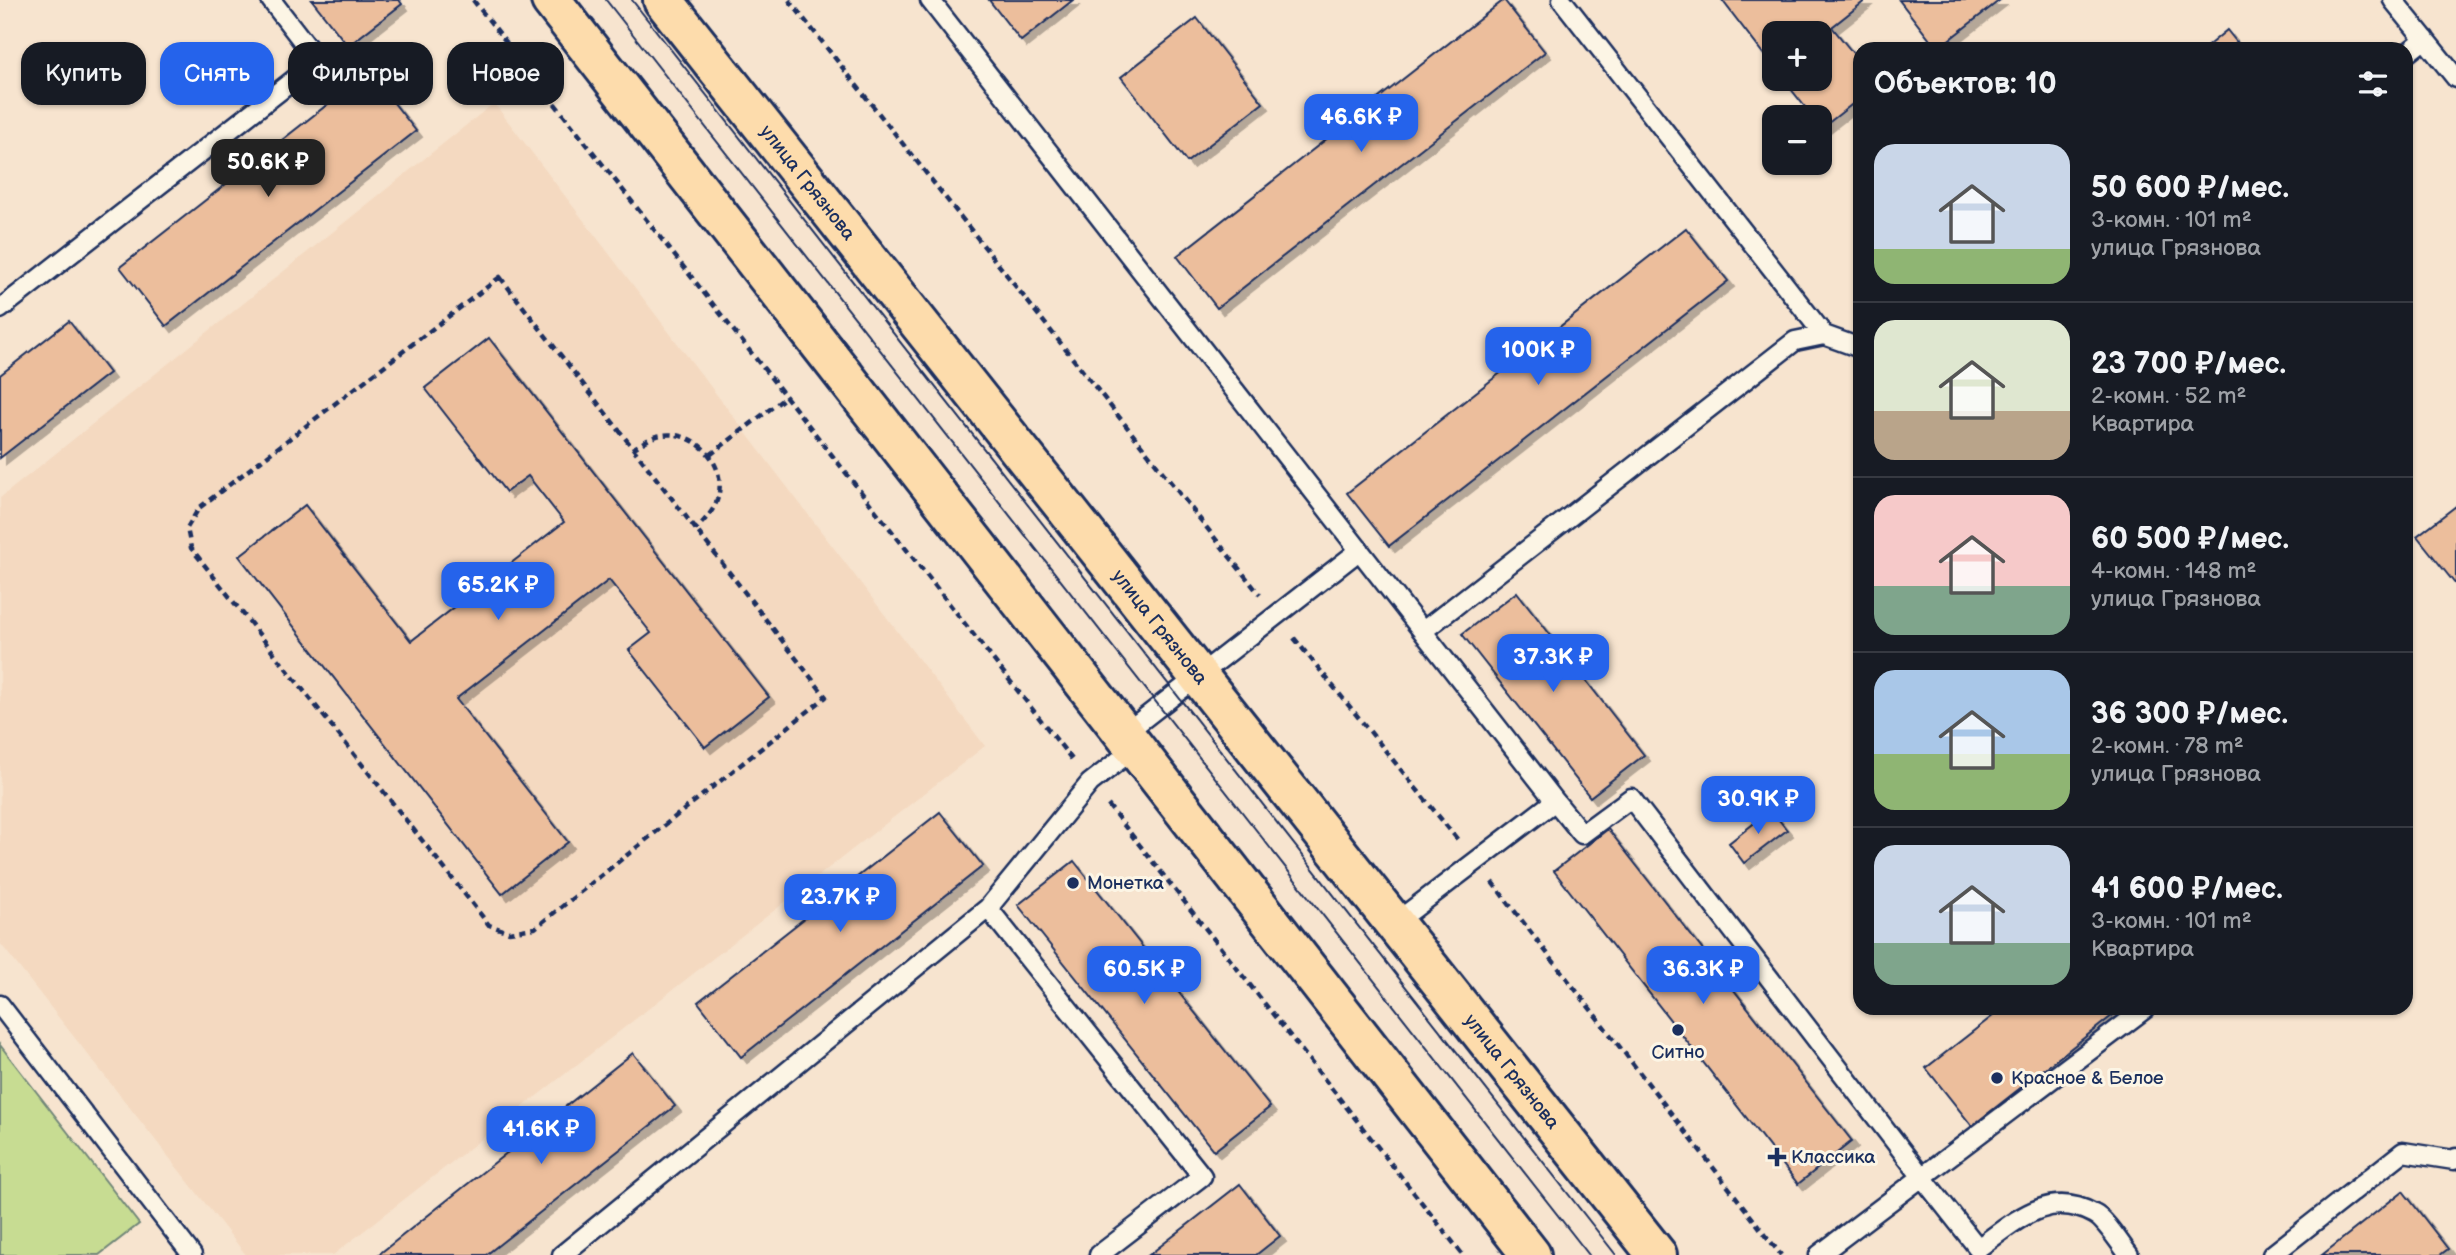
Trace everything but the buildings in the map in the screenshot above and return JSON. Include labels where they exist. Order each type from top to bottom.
[{"type":"main road","points":[[551,0],[1531,1255]]},
{"type":"main road","name":"улица Грязнова","points":[[663,0],[1657,1255]]},
{"type":"lane","points":[[0,309],[318,61],[271,0]]},
{"type":"lane","points":[[930,0],[1582,834],[1631,798],[1978,1248],[2038,1207],[2066,1204],[2096,1214],[2129,1255]]},
{"type":"lane","points":[[1562,0],[1824,335]]},
{"type":"lane","points":[[2393,0],[2456,78]]},
{"type":"lane","points":[[2413,48],[2425,39]]},
{"type":"lane","points":[[1423,631],[1795,341],[1824,335],[1853,345]]},
{"type":"lane","points":[[562,1255],[988,908],[1090,783],[1130,741],[1199,676],[1360,550]]},
{"type":"lane","points":[[1395,923],[1555,801]]},
{"type":"lane","points":[[988,908],[1202,1176],[1100,1255]]},
{"type":"lane","points":[[0,1005],[192,1255]]},
{"type":"lane","points":[[1819,1255],[2137,1015]]},
{"type":"lane","points":[[2272,1255],[2403,1152],[2456,1158]]},
{"type":"path","points":[[473,0],[1463,1255]]},
{"type":"path","points":[[500,277],[695,530],[826,697],[535,928],[509,932],[489,925],[191,548],[187,528],[199,508],[500,277]]},
{"type":"path","points":[[710,455],[786,397]]},
{"type":"path","points":[[632,449],[656,436],[676,435],[695,442],[710,455],[718,472],[719,493],[713,512],[695,530]]},
{"type":"shaded area","points":[[491,105],[496,105],[985,746],[333,1255],[246,1255],[0,943],[0,498]]},
{"type":"green space","points":[[0,1045],[139,1224],[99,1255],[0,1255]]},
{"type":"tram line","points":[[606,0],[1589,1255]]},
{"type":"tram line","points":[[632,0],[1616,1255]]},
{"type":"place","name":"Монетка","points":[[1073,883]]},
{"type":"place","name":"Ситно","points":[[1678,1030]]},
{"type":"place","name":"Красное & Белое","points":[[1997,1078]]},
{"type":"place","name":"Классика","points":[[1777,1157]]}]
